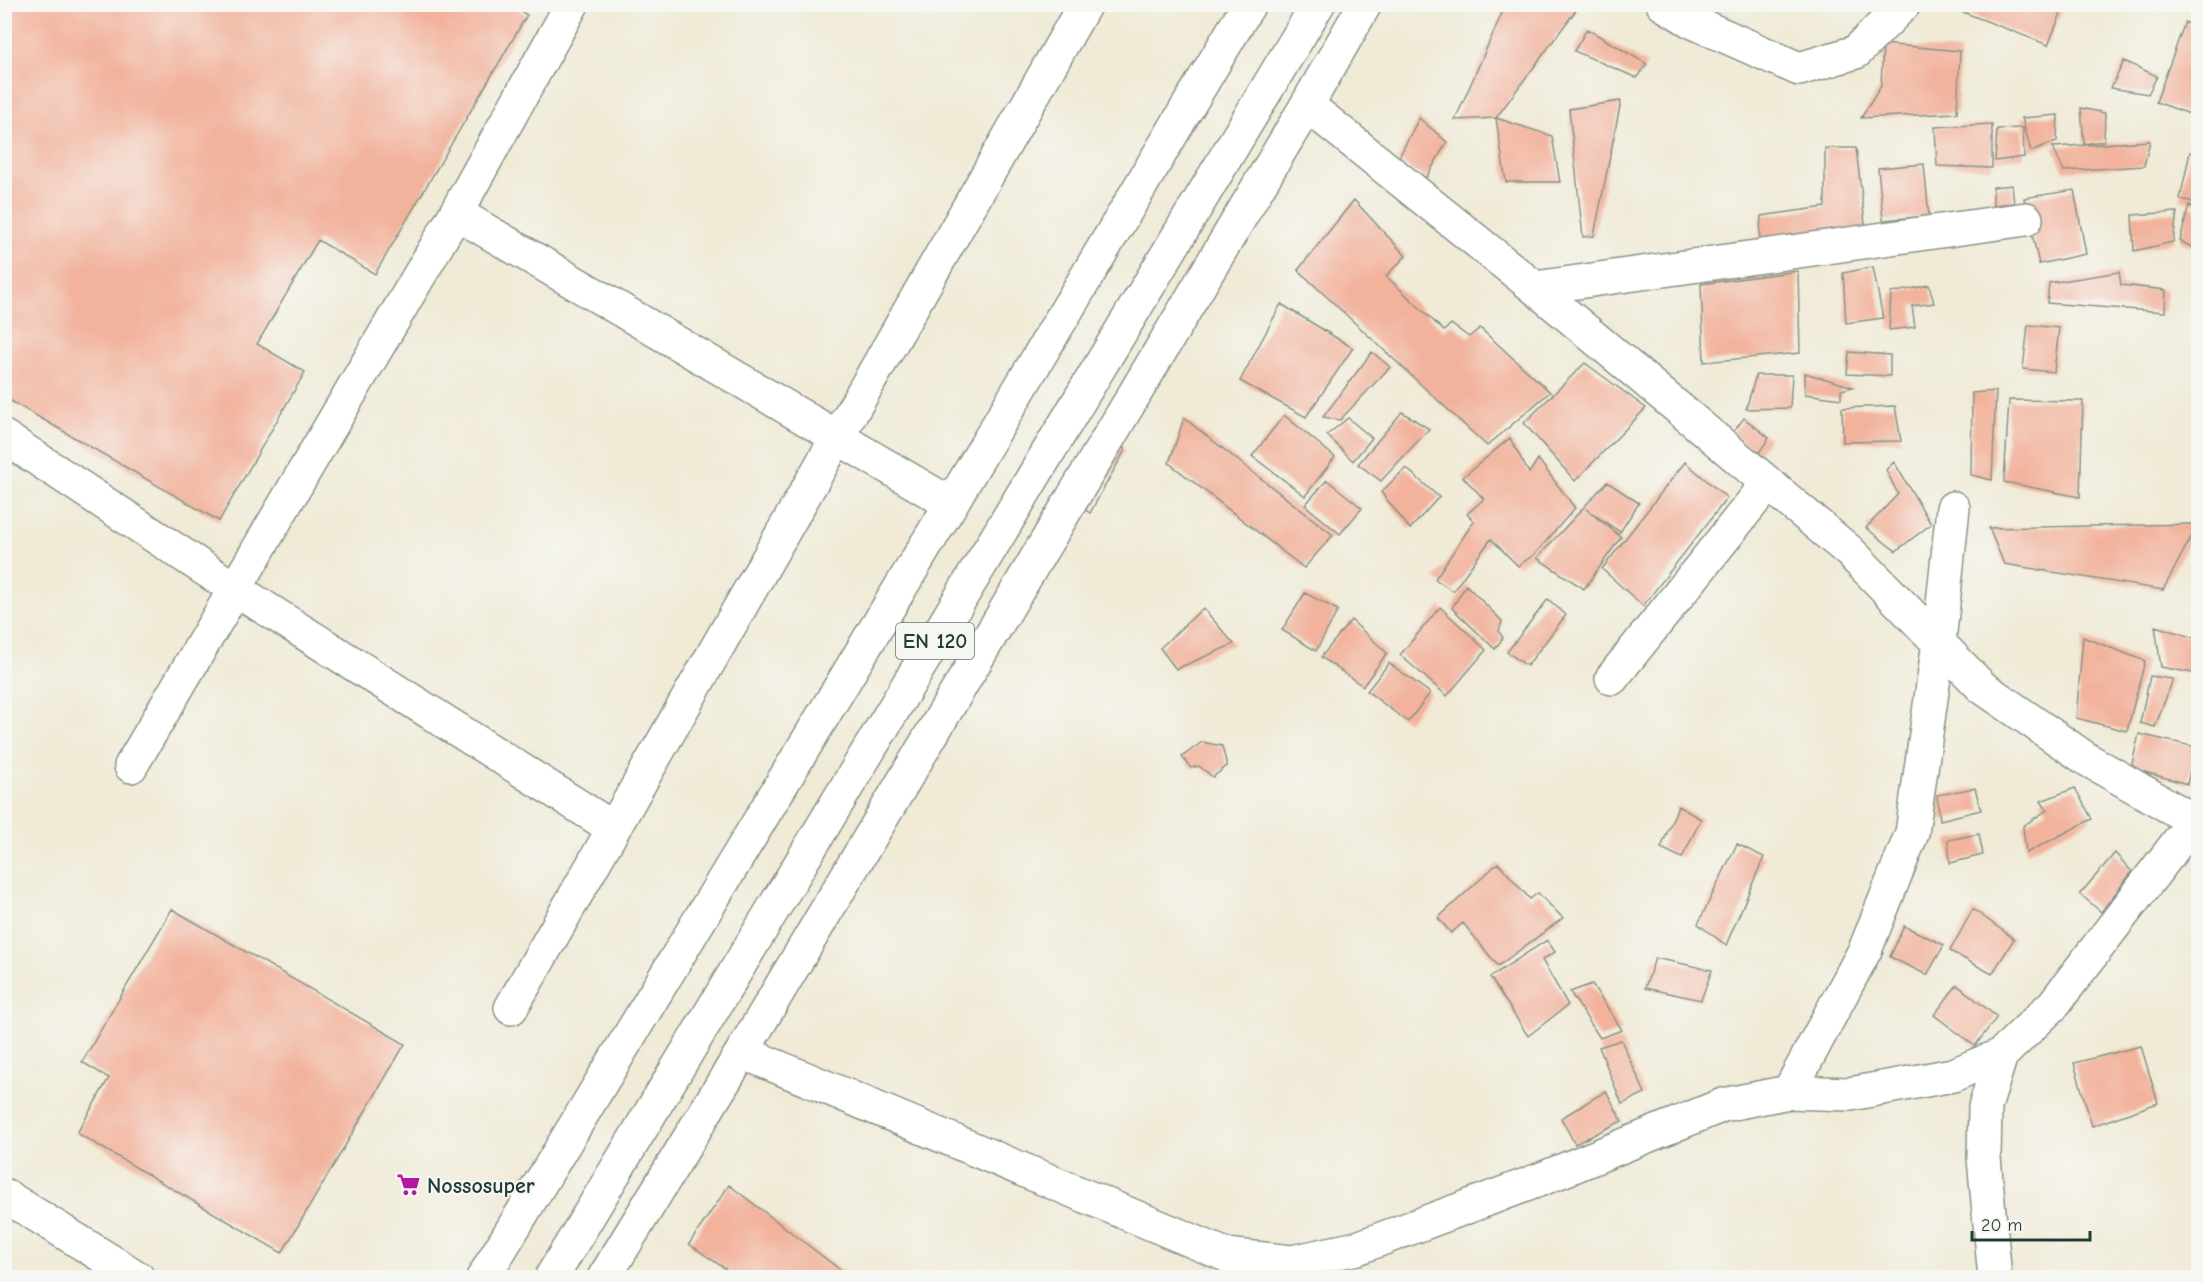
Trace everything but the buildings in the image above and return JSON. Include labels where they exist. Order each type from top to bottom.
[{"type":"street","points":[[131,766],[456,213],[572,4]]},
{"type":"street","points":[[511,1008],[1084,4]]},
{"type":"street","points":[[483,1278],[951,504],[1249,4]]},
{"type":"street","name":"EN 120","points":[[551,1278],[1318,4]]},
{"type":"street","points":[[604,1278],[742,1052],[1365,4]]},
{"type":"street","points":[[1663,4],[1691,21],[1799,69],[1856,52],[1904,4]]},
{"type":"street","points":[[1226,1256],[1292,1263],[1357,1248],[1539,1180],[1723,1105],[1789,1092],[1850,1094],[1953,1075],[2001,1055],[2053,1005],[2198,820],[2088,760],[1982,687],[1849,551],[1535,288],[1307,105]]},
{"type":"street","points":[[456,213],[951,504]]},
{"type":"street","points":[[1535,288],[2026,219]]},
{"type":"street","points":[[4,436],[235,589],[613,828]]},
{"type":"street","points":[[1612,678],[1768,483]]},
{"type":"street","points":[[1789,1092],[1865,950],[1912,833],[1939,642],[1953,507]]},
{"type":"street","points":[[742,1052],[1226,1256],[1259,1278]]},
{"type":"street","points":[[1995,1278],[1984,1158],[1984,1107],[2001,1055]]},
{"type":"street","points":[[4,1195],[138,1278]]},
{"type":"place","name":"Nossosuper","points":[[409,1185]]}]
